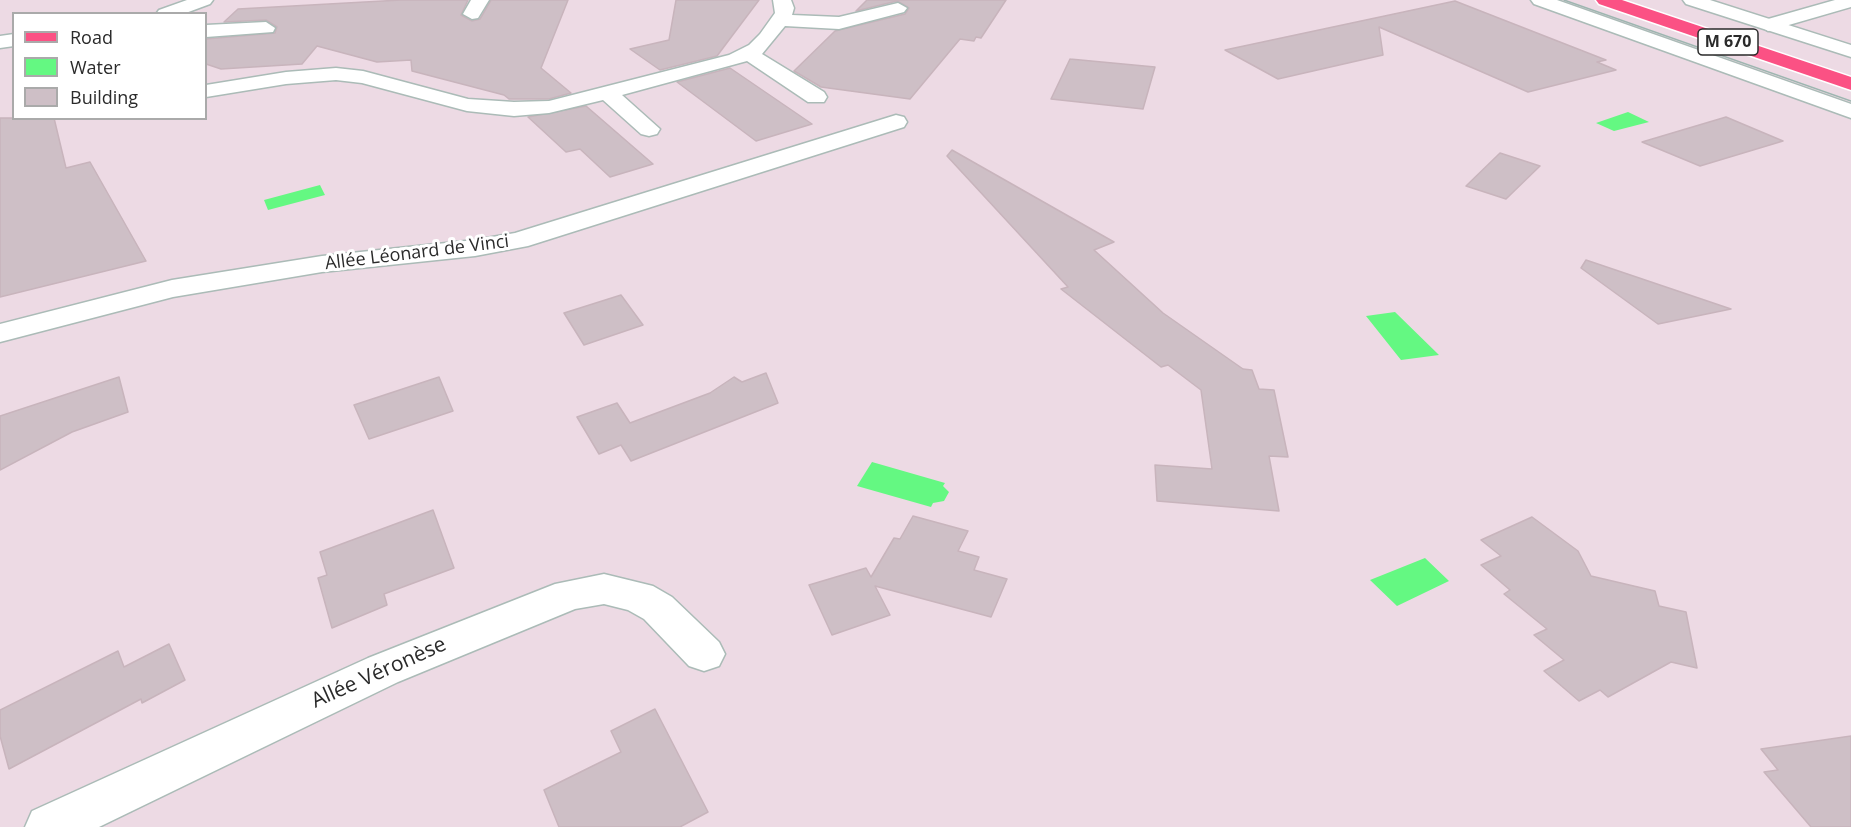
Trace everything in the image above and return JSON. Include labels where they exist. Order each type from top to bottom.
[{"type":"main road","name":"M 670","points":[[1605,0],[1851,84]]},
{"type":"main road","name":"M 670","points":[[1632,0],[1851,73]]},
{"type":"street","points":[[171,12],[204,0]]},
{"type":"street","points":[[1540,0],[1851,111]]},
{"type":"street","points":[[1692,0],[1851,51]]},
{"type":"street","points":[[1768,25],[1851,1]]},
{"type":"street","points":[[207,91],[303,76],[336,74],[363,77],[453,102],[499,109],[549,107],[719,65],[762,44],[781,10],[839,23],[898,8]]},
{"type":"street","points":[[207,31],[266,28]]},
{"type":"street","points":[[747,53],[816,97]]},
{"type":"street","points":[[609,94],[650,129]]},
{"type":"street","name":"Allée Léonard de Vinci","points":[[0,333],[172,289],[234,281],[341,261],[475,248],[519,240],[896,123]]},
{"type":"street","name":"Allée Véronèse","points":[[49,827],[383,670],[568,596],[604,589],[639,597],[658,608],[704,654]]},
{"type":"water","points":[[1628,112],[1649,122],[1614,131],[1596,123]]},
{"type":"water","points":[[320,185],[325,195],[268,210],[264,200]]},
{"type":"water","points":[[1395,312],[1439,355],[1401,360],[1366,316]]},
{"type":"water","points":[[872,462],[945,483],[943,486],[949,492],[944,501],[933,503],[931,507],[857,486]]},
{"type":"water","points":[[1425,558],[1449,581],[1397,606],[1370,580]]},
{"type":"building","points":[[401,0],[468,0],[461,15],[472,21],[480,19],[491,0],[568,0],[541,68],[571,93],[549,99],[509,99],[504,95],[412,71],[411,60],[377,62],[317,46],[302,64],[221,69],[207,64],[207,39],[275,33],[277,27],[266,20],[224,22],[238,9]]},
{"type":"building","points":[[676,0],[759,0],[717,56],[660,70],[630,49],[669,40]]},
{"type":"building","points":[[867,0],[1006,0],[981,38],[976,37],[974,41],[960,39],[910,99],[821,87],[794,71],[835,31],[905,14],[909,8],[897,1],[856,11]]},
{"type":"building","points":[[1455,1],[1606,60],[1597,62],[1616,70],[1528,92],[1379,27],[1383,55],[1278,79],[1225,50]]},
{"type":"building","points":[[1070,59],[1155,67],[1143,109],[1051,99]]},
{"type":"building","points":[[730,68],[812,124],[756,141],[677,82]]},
{"type":"building","points":[[586,106],[653,164],[610,177],[580,149],[566,152],[528,117]]},
{"type":"building","points":[[1726,117],[1783,141],[1700,166],[1642,142]]},
{"type":"building","points":[[0,118],[54,120],[66,168],[90,162],[146,261],[0,297]]},
{"type":"building","points":[[952,150],[1114,242],[1094,250],[1163,313],[1243,369],[1252,370],[1259,389],[1274,390],[1288,457],[1269,456],[1279,511],[1157,501],[1155,465],[1212,469],[1201,390],[1168,365],[1161,367],[1061,289],[1068,287],[947,156]]},
{"type":"building","points":[[1500,153],[1540,166],[1506,199],[1466,186]]},
{"type":"building","points":[[1586,260],[1731,309],[1658,324],[1581,268]]},
{"type":"building","points":[[621,295],[643,325],[584,345],[564,313]]},
{"type":"building","points":[[766,373],[778,403],[631,461],[621,445],[599,454],[577,417],[617,403],[630,423],[710,393],[734,377],[742,382]]},
{"type":"building","points":[[119,377],[128,412],[72,432],[0,470],[0,416]]},
{"type":"building","points":[[439,377],[453,411],[369,439],[354,405]]},
{"type":"building","points":[[433,510],[454,568],[384,594],[387,605],[332,628],[318,578],[327,575],[320,552]]},
{"type":"building","points":[[913,516],[968,531],[958,551],[979,557],[974,570],[1007,579],[991,617],[875,586],[890,615],[832,635],[809,585],[866,568],[871,577],[894,538],[900,539]]},
{"type":"building","points":[[1532,517],[1578,551],[1591,576],[1655,591],[1659,606],[1686,612],[1697,668],[1671,662],[1608,697],[1600,690],[1579,701],[1544,671],[1564,660],[1534,635],[1547,629],[1504,594],[1510,590],[1481,565],[1501,556],[1481,540]]},
{"type":"building","points":[[169,644],[185,680],[142,703],[141,699],[9,769],[0,736],[0,710],[118,651],[124,667]]},
{"type":"building","points":[[655,709],[708,812],[680,827],[559,827],[544,790],[621,752],[611,731]]},
{"type":"building","points":[[1851,736],[1851,827],[1811,827],[1764,772],[1778,770],[1761,749]]},
{"type":"tram line","points":[[1564,0],[1851,101]]}]
